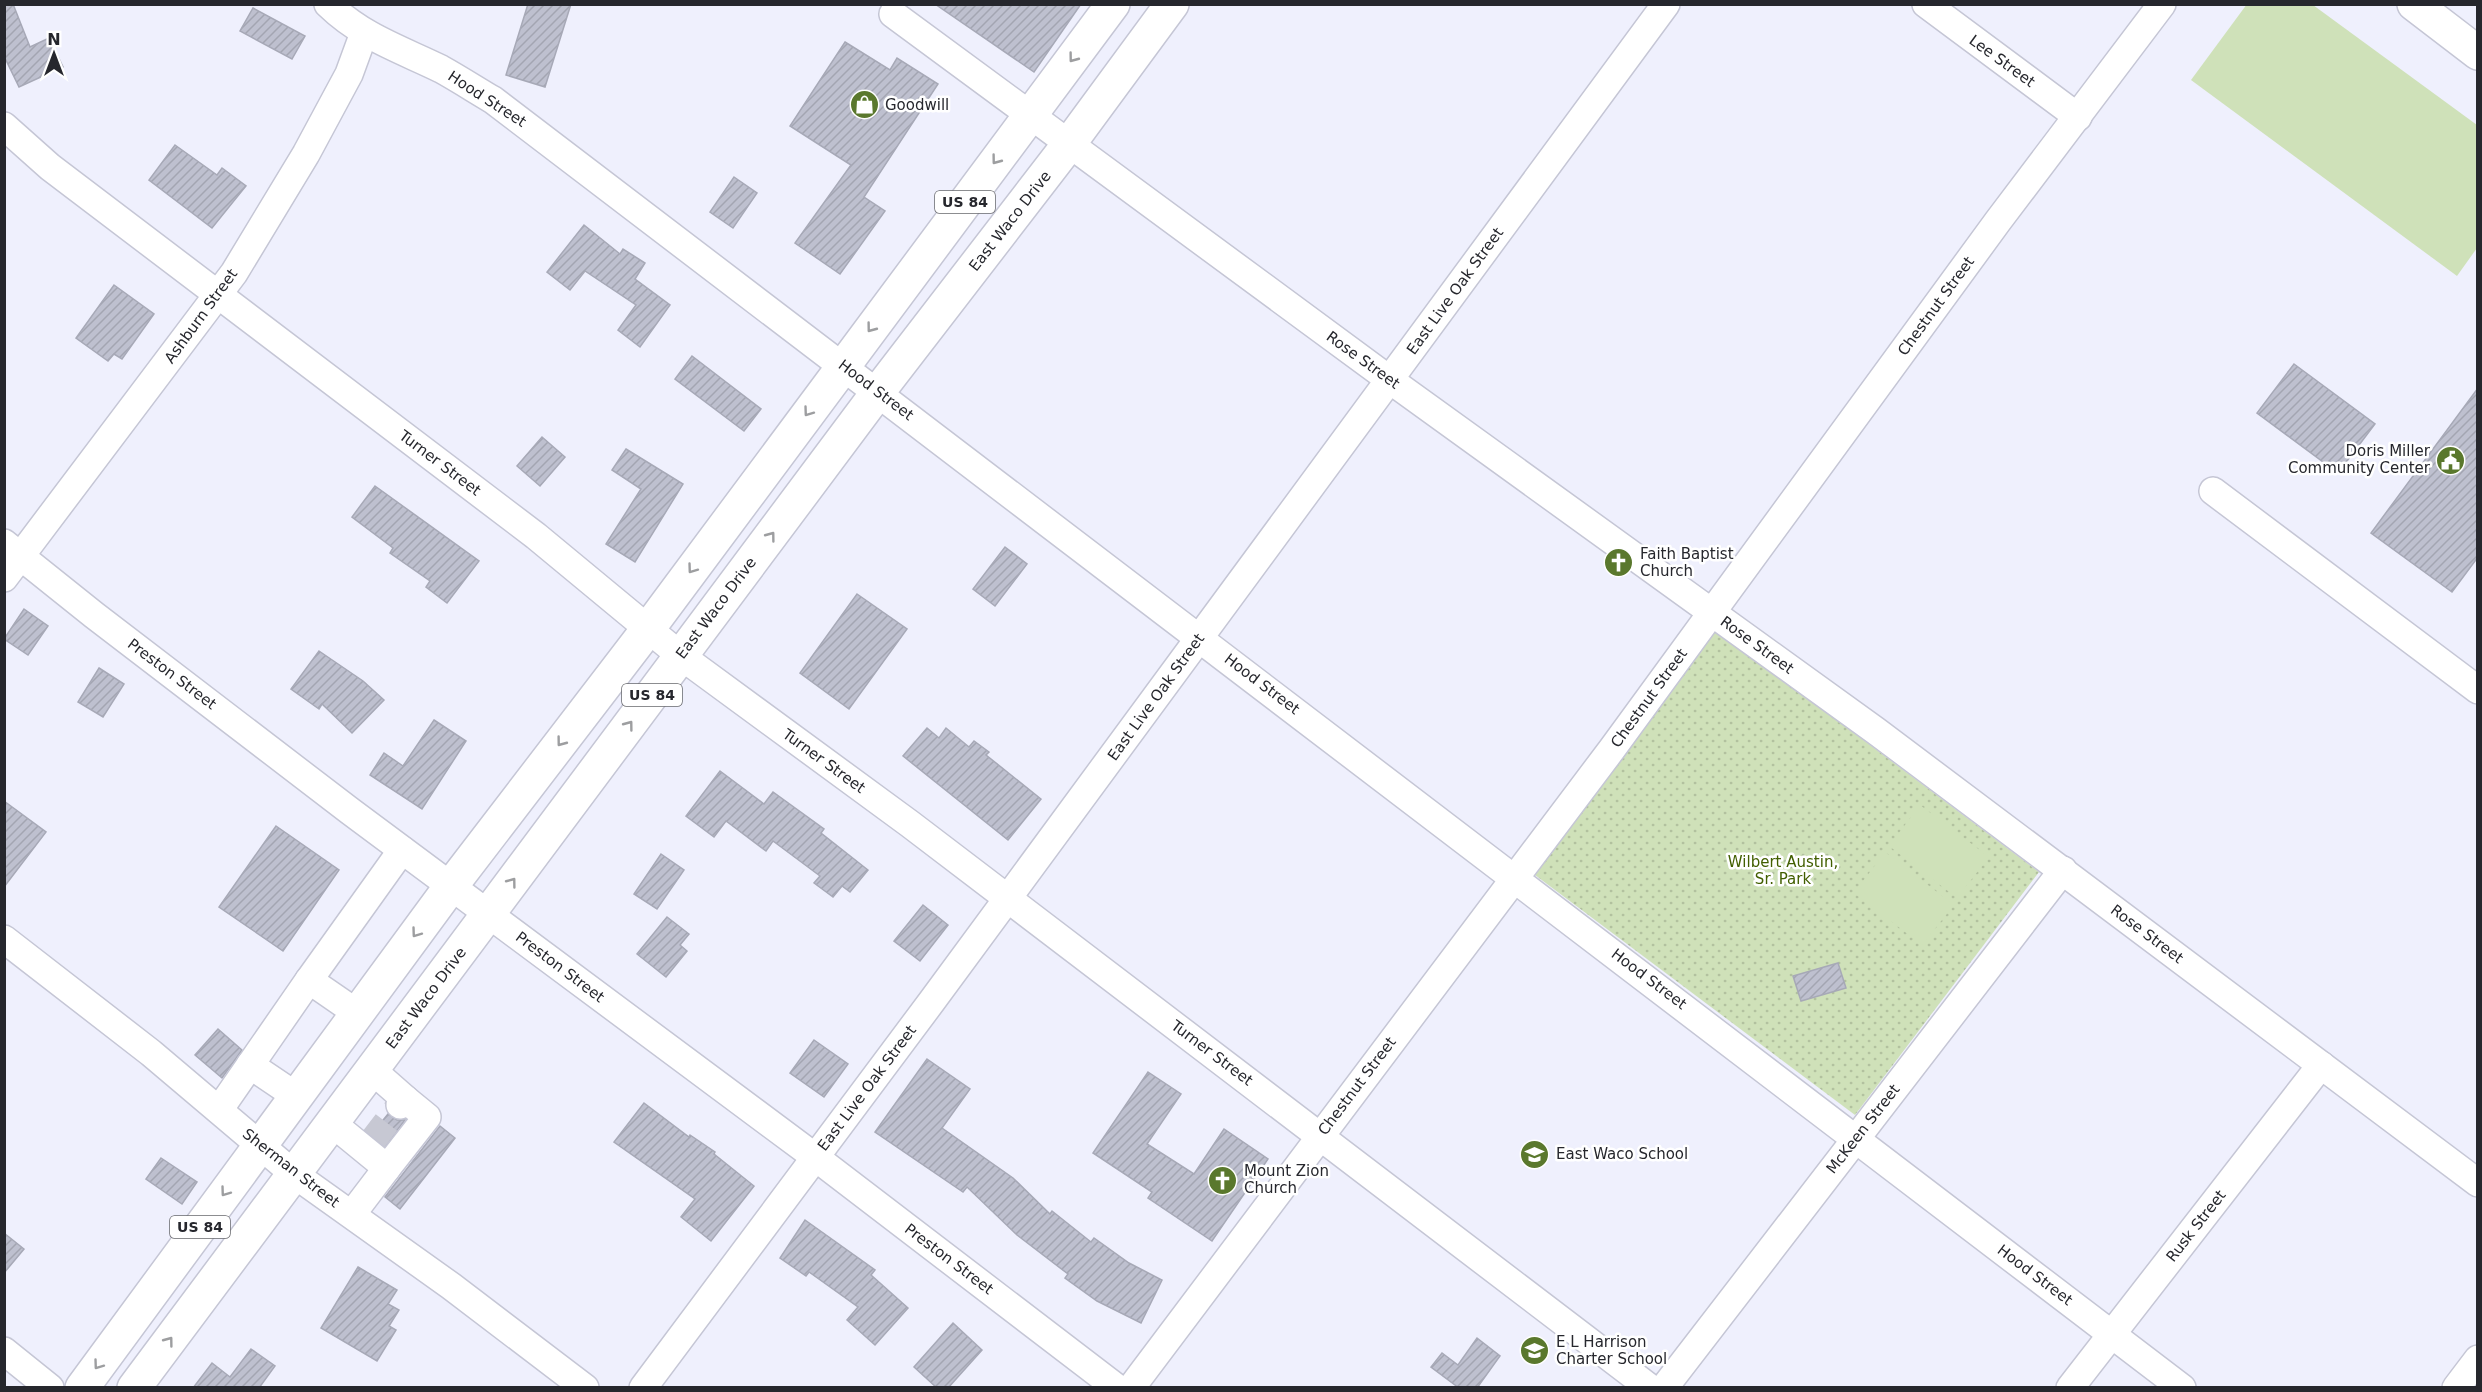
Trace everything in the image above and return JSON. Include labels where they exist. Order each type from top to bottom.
[{"type":"main road","name":"US 84","points":[[82,1388],[451,886],[648,629],[1113,4]]},
{"type":"main road","name":"East Waco Drive","points":[[134,1388],[878,392],[1069,144],[1172,4]]},
{"type":"main road","points":[[2414,4],[2478,52]]},
{"type":"street","name":"Hood Street","points":[[328,4],[364,33],[442,70],[493,100],[1515,877],[2182,1388]]},
{"type":"street","name":"East Live Oak Street","points":[[643,1388],[1008,898],[1666,4]]},
{"type":"street","name":"Lee Street","points":[[1926,4],[2078,117]]},
{"type":"street","name":"Chestnut Street","points":[[1131,1388],[1515,877],[1998,220],[2162,4]]},
{"type":"street","name":"Rose Street","points":[[893,14],[1031,113],[1069,144],[1390,380],[1876,731],[2478,1183]]},
{"type":"street","name":"Ashburn Street","points":[[4,578],[13,550],[234,273],[306,154],[349,74],[364,33]]},
{"type":"street","name":"Turner Street","points":[[4,126],[50,167],[536,536],[681,656],[1008,898],[1650,1388]]},
{"type":"street","points":[[2213,491],[2478,690]]},
{"type":"street","name":"Preston Street","points":[[13,550],[402,849],[815,1157],[1117,1388]]},
{"type":"street","points":[[219,1110],[402,849]]},
{"type":"street","name":"McKeen Street","points":[[1664,1388],[2062,870]]},
{"type":"street","name":"Sherman Street","points":[[4,939],[151,1053],[294,1174],[352,1214],[585,1388]]},
{"type":"street","points":[[309,980],[357,1013]]},
{"type":"street","points":[[250,1065],[296,1096]]},
{"type":"street","name":"Rusk Street","points":[[2070,1388],[2321,1065]]},
{"type":"street","points":[[352,1214],[427,1117],[402,1102],[372,1070]]},
{"type":"street","points":[[332,1123],[368,1147],[387,1168]]},
{"type":"street","points":[[4,1351],[50,1388]]},
{"type":"street","points":[[2456,1388],[2478,1359]]},
{"type":"green space","points":[[2247,4],[2313,5],[2477,125],[2477,248],[2457,276],[2191,80]]},
{"type":"green space","name":"Wilbert Austin, Sr. Park","points":[[1712,626],[2039,872],[1855,1115],[1527,869]]},
{"type":"green space","points":[[1920,805],[1989,857],[1957,898],[1889,846]]},
{"type":"green space","points":[[1885,852],[1954,905],[1922,945],[1854,893]]},
{"type":"building","points":[[4,4],[13,4],[30,47],[49,38],[63,67],[19,87],[4,56]]},
{"type":"building","points":[[528,4],[571,4],[545,87],[506,75]]},
{"type":"building","points":[[935,4],[1081,4],[1034,72]]},
{"type":"building","points":[[253,8],[305,36],[292,59],[240,31]]},
{"type":"building","name":"Goodwill","points":[[845,42],[890,70],[897,58],[938,84],[864,197],[885,211],[840,274],[795,243],[851,165],[790,126]]},
{"type":"building","points":[[175,145],[217,175],[222,168],[246,186],[212,228],[149,180]]},
{"type":"building","points":[[734,177],[757,193],[733,228],[710,212]]},
{"type":"building","points":[[584,225],[620,254],[623,249],[645,263],[635,279],[670,305],[640,347],[618,330],[636,305],[585,271],[570,290],[547,272]]},
{"type":"building","points":[[114,285],[154,314],[122,359],[114,354],[108,361],[76,338]]},
{"type":"building","points":[[692,356],[761,409],[744,431],[675,379]]},
{"type":"building","points":[[2294,364],[2375,424],[2338,473],[2257,413]]},
{"type":"building","name":"Doris Miller Community Center","points":[[2478,388],[2478,557],[2452,592],[2371,533]]},
{"type":"building","points":[[542,437],[565,457],[540,486],[517,466]]},
{"type":"building","points":[[626,449],[683,484],[635,562],[606,544],[641,489],[612,470]]},
{"type":"building","points":[[375,486],[479,561],[447,603],[426,587],[430,581],[390,553],[393,548],[352,517]]},
{"type":"building","points":[[1005,547],[1027,564],[995,606],[973,589]]},
{"type":"building","points":[[857,594],[907,629],[849,709],[800,673]]},
{"type":"building","points":[[24,609],[48,626],[28,655],[4,639]]},
{"type":"building","points":[[319,651],[363,681],[384,700],[352,733],[322,704],[319,709],[291,689]]},
{"type":"building","points":[[99,668],[124,684],[103,717],[78,702]]},
{"type":"building","points":[[434,720],[466,741],[422,809],[370,775],[384,753],[403,766]]},
{"type":"building","points":[[927,728],[939,738],[946,728],[969,747],[974,741],[989,752],[986,755],[1041,799],[1008,840],[903,756]]},
{"type":"building","points":[[720,771],[764,804],[773,792],[824,829],[821,833],[868,870],[850,892],[842,886],[833,897],[814,883],[820,876],[773,841],[766,851],[726,821],[714,837],[686,816]]},
{"type":"building","points":[[4,801],[46,832],[4,887]]},
{"type":"building","points":[[276,826],[339,870],[283,951],[219,907]]},
{"type":"building","points":[[661,854],[684,870],[657,909],[634,894]]},
{"type":"building","points":[[923,905],[948,925],[920,961],[894,941]]},
{"type":"building","points":[[667,917],[689,934],[680,945],[687,951],[666,977],[637,954]]},
{"type":"building","points":[[1838,963],[1846,988],[1801,1001],[1793,976]]},
{"type":"building","points":[[218,1029],[242,1050],[222,1078],[195,1055]]},
{"type":"building","points":[[814,1040],[848,1064],[824,1097],[790,1073]]},
{"type":"building","points":[[927,1059],[970,1089],[942,1128],[1013,1178],[1050,1214],[1052,1211],[1091,1242],[1094,1238],[1129,1263],[1162,1280],[1141,1323],[1097,1301],[1065,1278],[1068,1274],[1017,1235],[967,1187],[963,1192],[875,1132]]},
{"type":"building","points":[[1148,1072],[1181,1094],[1147,1144],[1194,1174],[1224,1129],[1268,1159],[1212,1241],[1148,1198],[1152,1192],[1093,1153]]},
{"type":"building","points":[[644,1103],[689,1137],[690,1135],[715,1152],[714,1154],[754,1186],[711,1241],[681,1217],[695,1199],[614,1142]]},
{"type":"building","points":[[388,1114],[397,1120],[405,1120],[385,1146],[371,1135]]},
{"type":"building","points":[[440,1126],[455,1138],[400,1209],[385,1197]]},
{"type":"building","points":[[161,1158],[197,1182],[182,1204],[146,1179]]},
{"type":"building","points":[[805,1220],[875,1270],[871,1275],[908,1308],[875,1345],[847,1320],[858,1307],[809,1272],[806,1276],[780,1258]]},
{"type":"building","points":[[4,1233],[24,1249],[4,1273]]},
{"type":"building","points":[[358,1267],[397,1290],[388,1304],[399,1310],[389,1326],[396,1330],[377,1361],[321,1328]]},
{"type":"building","points":[[953,1323],[982,1350],[948,1388],[937,1388],[914,1367]]},
{"type":"building","points":[[1477,1338],[1500,1356],[1477,1388],[1459,1388],[1431,1367],[1442,1353],[1458,1365]]},
{"type":"building","points":[[251,1349],[275,1366],[259,1388],[193,1388],[212,1363],[230,1377]]},
{"type":"tunnel","points":[[370,1144],[400,1105]]},
{"type":"place","name":"Goodwill","points":[[864,105]]},
{"type":"place","name":"Doris Miller Community Center","points":[[2451,460]]},
{"type":"place","name":"Faith Baptist Church","points":[[1619,563]]},
{"type":"place","name":"East Waco School","points":[[1535,1154]]},
{"type":"place","name":"Mount Zion Church","points":[[1223,1180]]},
{"type":"place","name":"E L Harrison Charter School","points":[[1535,1351]]}]
